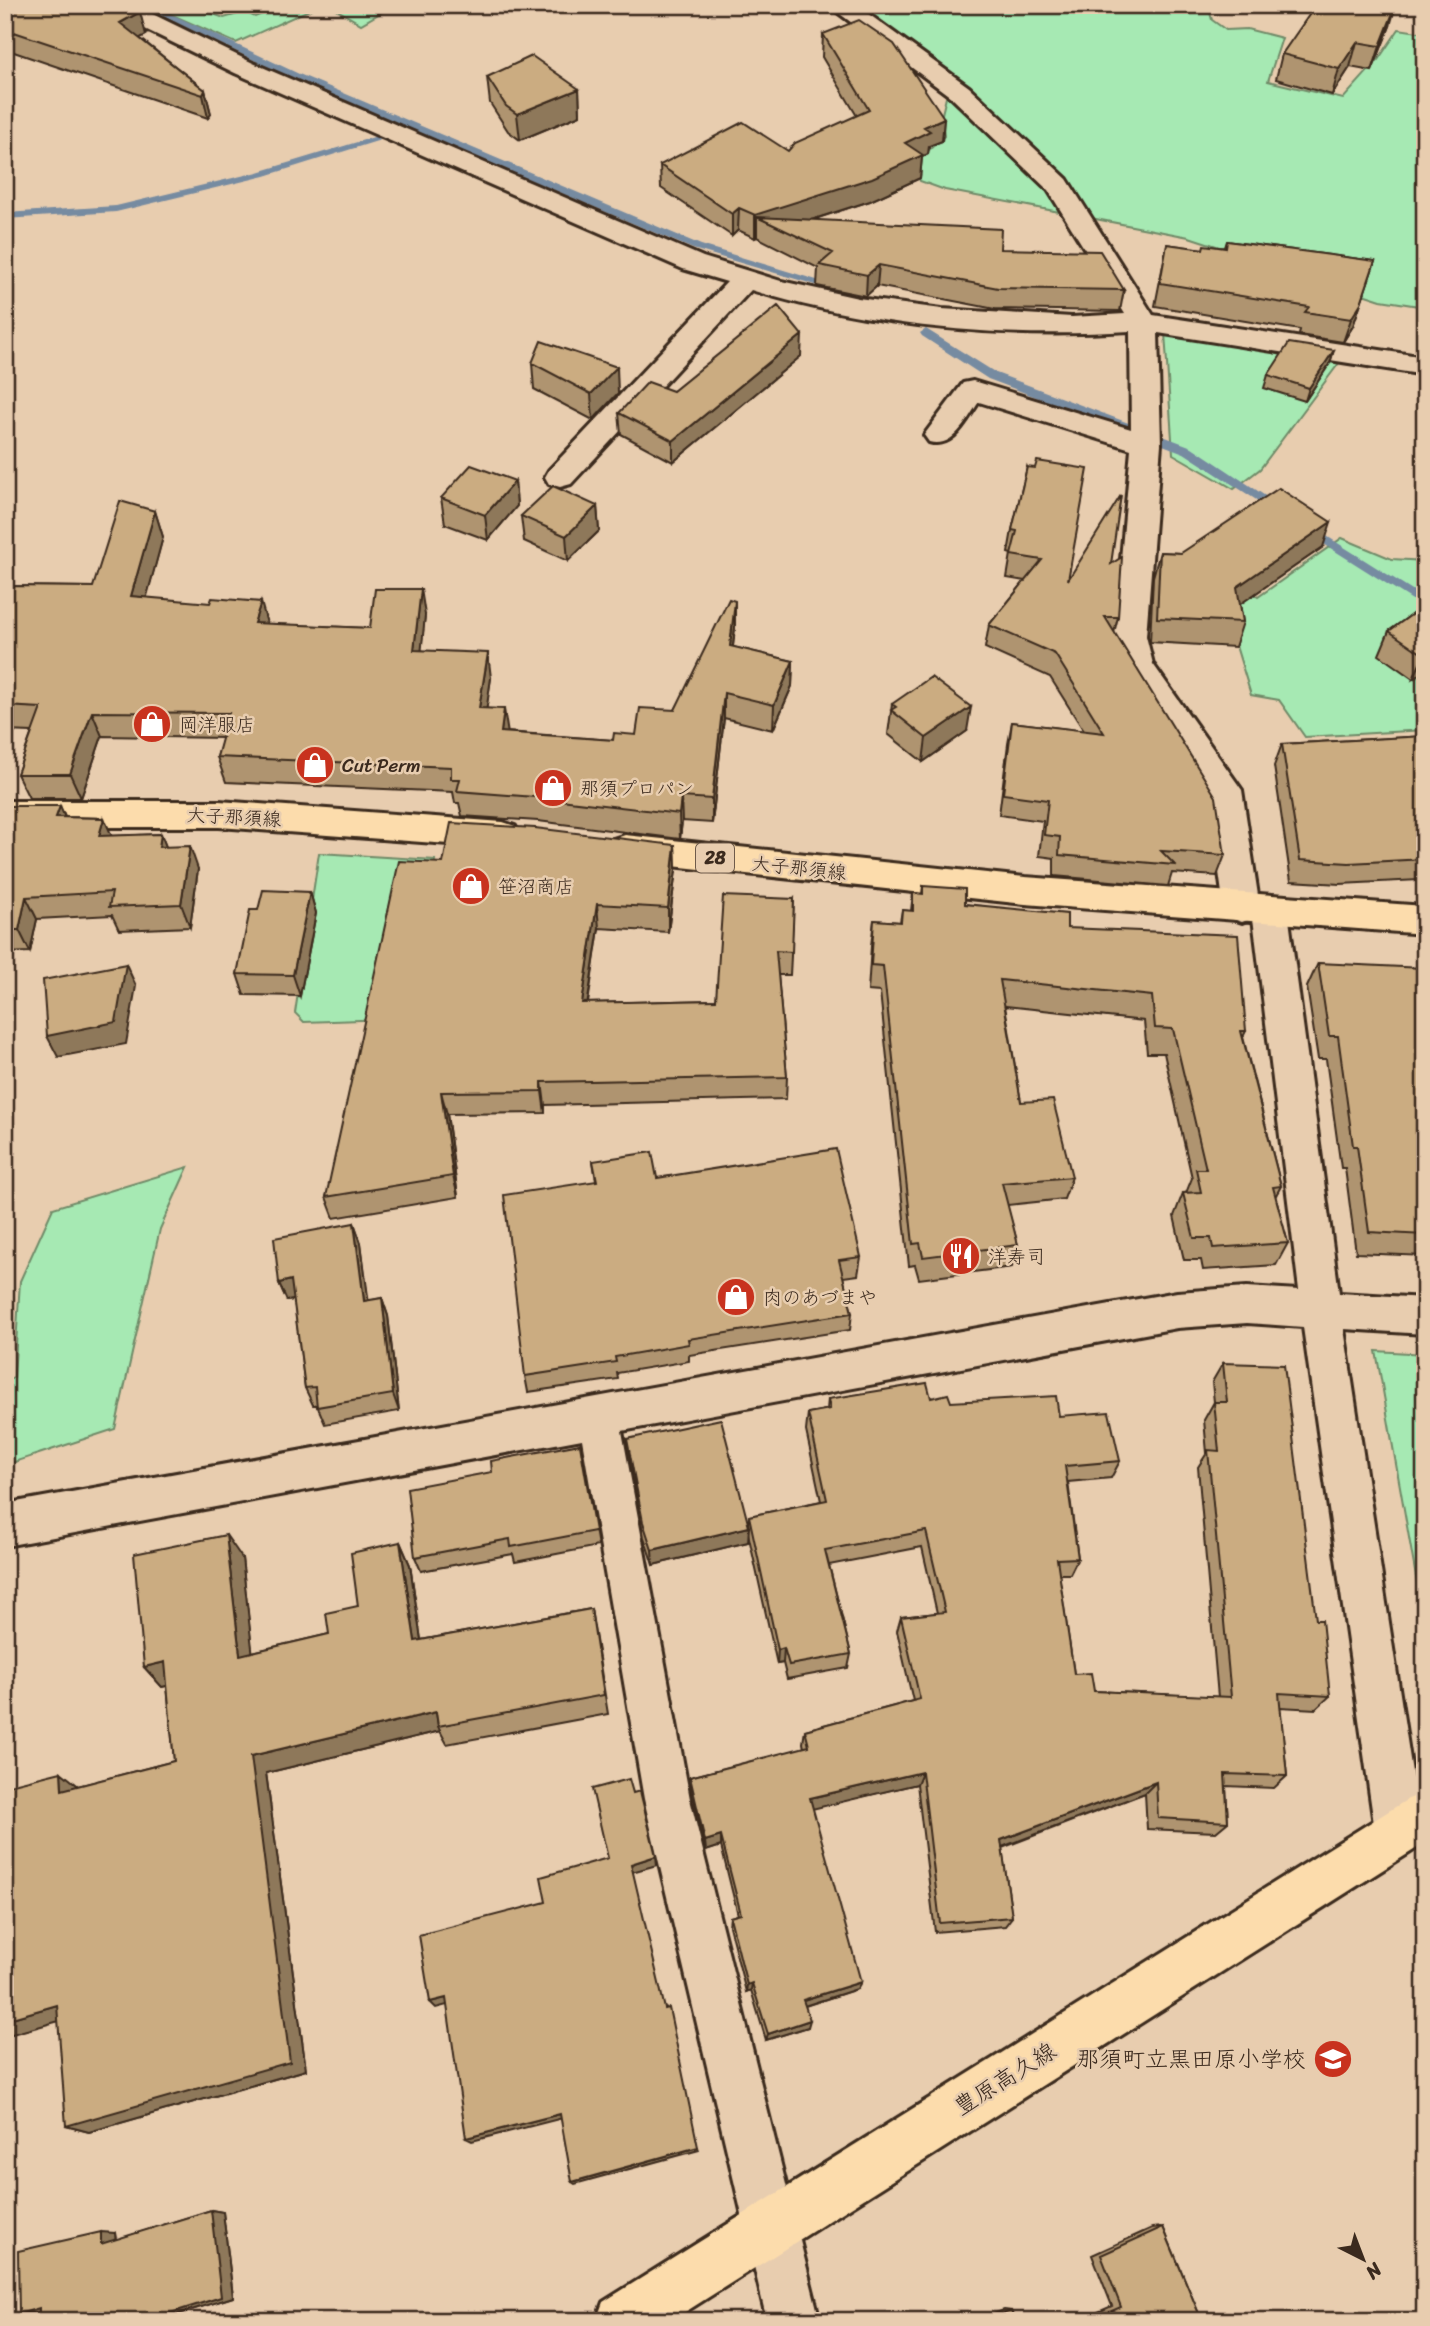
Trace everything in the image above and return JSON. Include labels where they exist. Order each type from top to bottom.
[{"type":"main road","name":"大子那須線","points":[[5,814],[219,814],[538,837]]},
{"type":"main road","name":"大子那須線","points":[[593,844],[799,869],[1256,910],[1425,920]]},
{"type":"main road","name":"豊原高久線","points":[[622,2321],[1412,1824]]},
{"type":"street","points":[[114,5],[244,68],[412,142],[693,262],[746,279],[859,307],[943,318],[1072,326],[1144,322],[1425,366]]},
{"type":"street","points":[[840,5],[960,92],[1058,185],[1144,322],[1146,444],[1130,636],[1138,667],[1225,790],[1256,910],[1321,1309],[1412,1824]]},
{"type":"street","points":[[560,477],[746,279]]},
{"type":"street","points":[[939,435],[973,390],[1146,444]]},
{"type":"street","points":[[5,1525],[1177,1310],[1247,1305],[1425,1316]]},
{"type":"street","points":[[599,1418],[667,1799],[769,2228],[794,2321]]},
{"type":"green space","points":[[170,5],[197,8],[224,18],[245,12],[255,17],[284,5],[320,5],[236,43],[161,10]]},
{"type":"green space","points":[[329,5],[394,5],[361,24]]},
{"type":"green space","points":[[852,5],[1208,5],[1212,20],[1226,30],[1247,29],[1282,38],[1268,81],[1343,99],[1378,60],[1399,29],[1425,33],[1425,307],[1381,300],[1189,237],[945,190],[920,181],[914,164],[944,136],[942,114],[948,89]]},
{"type":"green space","points":[[1165,333],[1342,359],[1260,469],[1234,489],[1173,454]]},
{"type":"green space","points":[[1342,538],[1392,559],[1425,561],[1425,730],[1305,737],[1279,700],[1251,695],[1226,613],[1227,576],[1258,597]]},
{"type":"green space","points":[[319,853],[435,860],[433,875],[446,1017],[304,1022],[295,1013]]},
{"type":"green space","points":[[188,1167],[160,1229],[115,1429],[5,1465],[5,1381],[14,1377],[20,1281],[53,1208]]},
{"type":"green space","points":[[1376,1351],[1425,1354],[1425,1628]]},
{"type":"building","points":[[5,5],[124,5],[140,12],[120,23],[205,90],[203,95],[5,29]]},
{"type":"building","points":[[1316,5],[1396,5],[1380,46],[1357,42],[1339,69],[1282,54]]},
{"type":"building","points":[[859,20],[894,44],[944,118],[924,127],[930,131],[905,143],[923,155],[872,178],[755,215],[739,208],[732,214],[660,165],[743,122],[788,151],[795,143],[869,110],[823,34]]},
{"type":"building","points":[[532,56],[579,89],[517,114],[506,106],[487,77]]},
{"type":"building","points":[[757,217],[1001,229],[1000,249],[1100,251],[1124,290],[998,288],[879,265],[867,275],[819,265],[833,253]]},
{"type":"building","points":[[1227,241],[1375,261],[1361,303],[1351,319],[1305,312],[1309,307],[1160,283],[1167,244],[1203,249],[1204,245],[1226,248]]},
{"type":"building","points":[[778,306],[802,335],[673,441],[619,413],[648,382],[673,391]]},
{"type":"building","points":[[541,341],[617,367],[591,394],[532,363]]},
{"type":"building","points":[[1289,343],[1334,350],[1309,388],[1268,375]]},
{"type":"building","points":[[1037,461],[1088,469],[1068,580],[1121,495],[1111,564],[1122,557],[1118,617],[1105,617],[1216,797],[1225,855],[1161,851],[1175,865],[1059,855],[1060,837],[1044,835],[1048,800],[1003,794],[1012,722],[1104,733],[1055,654],[989,625],[1042,560],[1011,555],[1017,531],[1012,530],[1027,467],[1035,468]]},
{"type":"building","points":[[471,465],[515,481],[485,515],[441,498]]},
{"type":"building","points":[[553,486],[597,506],[566,536],[521,516]]},
{"type":"building","points":[[1279,488],[1331,522],[1237,587],[1243,622],[1157,618],[1160,552],[1181,553]]},
{"type":"building","points":[[120,501],[155,511],[131,596],[210,603],[212,598],[261,602],[254,623],[370,628],[375,589],[421,589],[414,650],[488,653],[479,708],[504,709],[501,732],[613,740],[614,733],[636,735],[640,708],[675,710],[729,599],[735,601],[730,646],[793,661],[774,705],[724,693],[712,799],[681,797],[679,814],[457,791],[460,779],[451,779],[451,767],[217,757],[229,713],[92,712],[70,774],[17,774],[41,708],[5,706],[5,586],[93,587]]},
{"type":"building","points":[[1425,605],[1425,654],[1424,655],[1389,631]]},
{"type":"building","points":[[931,677],[971,707],[926,738],[891,710],[896,707],[892,704]]},
{"type":"building","points":[[1425,736],[1425,859],[1349,863],[1300,860],[1282,744]]},
{"type":"building","points":[[6,806],[60,806],[56,817],[104,818],[99,836],[161,834],[159,847],[190,846],[181,904],[109,907],[112,892],[26,897],[19,930],[5,930]]},
{"type":"building","points":[[451,823],[535,828],[675,845],[668,908],[597,904],[582,1003],[716,1000],[723,896],[794,899],[792,952],[776,951],[787,1077],[542,1082],[542,1091],[441,1092],[453,1176],[326,1197],[399,861],[443,863]]},
{"type":"building","points":[[923,886],[965,889],[965,904],[1067,914],[1067,928],[1238,935],[1246,1031],[1241,1031],[1281,1186],[1273,1187],[1288,1243],[1213,1248],[1211,1238],[1194,1238],[1183,1193],[1201,1192],[1196,1169],[1206,1169],[1173,1029],[1155,1028],[1152,996],[1000,980],[1021,1102],[1053,1100],[1072,1177],[1002,1183],[1018,1245],[923,1257],[920,1243],[913,1244],[883,966],[871,965],[874,920],[901,922],[902,910],[913,911],[913,893],[923,894]]},
{"type":"building","points":[[263,890],[310,892],[293,975],[237,974],[250,910],[258,910]]},
{"type":"building","points":[[1318,963],[1423,968],[1425,1235],[1369,1232],[1357,1146],[1353,1146],[1338,1036],[1329,1036]]},
{"type":"building","points":[[126,964],[116,1022],[47,1036],[43,980]]},
{"type":"building","points":[[836,1149],[861,1257],[839,1260],[852,1313],[688,1339],[689,1344],[615,1357],[616,1362],[525,1376],[504,1195],[597,1181],[593,1161],[652,1152],[657,1178]]},
{"type":"building","points":[[354,1223],[364,1301],[382,1298],[393,1394],[317,1407],[315,1387],[305,1388],[291,1280],[279,1283],[274,1238]]},
{"type":"building","points":[[1223,1363],[1284,1365],[1316,1620],[1322,1620],[1330,1696],[1279,1693],[1287,1776],[1225,1774],[1228,1822],[1158,1818],[1156,1782],[1001,1840],[1012,1917],[940,1923],[922,1772],[810,1798],[861,1982],[803,2000],[810,2020],[768,2034],[752,1983],[747,1985],[730,1917],[741,1914],[721,1836],[705,1841],[690,1777],[809,1746],[805,1730],[920,1699],[901,1617],[945,1612],[926,1531],[825,1550],[851,1654],[789,1665],[784,1648],[778,1650],[749,1516],[827,1500],[808,1413],[830,1409],[828,1399],[927,1383],[931,1398],[948,1394],[951,1402],[1056,1396],[1059,1416],[1109,1412],[1120,1461],[1065,1466],[1078,1558],[1057,1559],[1074,1674],[1091,1673],[1094,1691],[1231,1697],[1208,1450],[1219,1451],[1214,1402],[1227,1402]]},
{"type":"building","points":[[721,1419],[749,1527],[652,1550],[643,1522],[627,1439]]},
{"type":"building","points":[[580,1444],[595,1531],[511,1547],[510,1539],[415,1557],[407,1488],[492,1472],[491,1461]]},
{"type":"building","points":[[226,1535],[240,1655],[329,1634],[326,1613],[358,1606],[351,1553],[400,1542],[415,1641],[591,1609],[604,1695],[438,1726],[436,1712],[251,1756],[290,2062],[66,2126],[57,2005],[5,2020],[5,1786],[61,1772],[62,1790],[174,1761],[165,1662],[144,1667],[134,1554]]},
{"type":"building","points":[[629,1779],[633,1793],[640,1791],[656,1856],[631,1864],[665,2009],[669,2008],[698,2147],[572,2182],[560,2114],[466,2138],[446,1998],[430,2002],[419,1935],[546,1902],[541,1877],[608,1858],[592,1789]]},
{"type":"building","points":[[211,2210],[221,2297],[141,2321],[39,2321],[39,2308],[19,2314],[18,2251],[101,2232],[101,2244]]},
{"type":"building","points":[[1163,2227],[1202,2321],[1111,2321],[1107,2313],[1121,2307],[1101,2255]]},
{"type":"building","points":[[1011,2311],[1015,2321],[984,2321]]},
{"type":"waterway","points":[[144,5],[295,76],[697,247],[837,288]]},
{"type":"waterway","points":[[5,216],[116,209],[261,174],[401,132]]},
{"type":"waterway","points":[[926,333],[992,376],[1188,450],[1279,509]]},
{"type":"waterway","points":[[1309,529],[1425,604]]},
{"type":"place","name":"岡洋服店","points":[[152,724]]},
{"type":"place","name":"Cut Perm","points":[[315,765]]},
{"type":"place","name":"那須プロパン","points":[[553,788]]},
{"type":"place","name":"笹沼商店","points":[[471,886]]},
{"type":"place","name":"洋寿司","points":[[961,1256]]},
{"type":"place","name":"肉のあづまや","points":[[736,1297]]},
{"type":"place","name":"那須町立黒田原小学校","points":[[1333,2059]]}]
